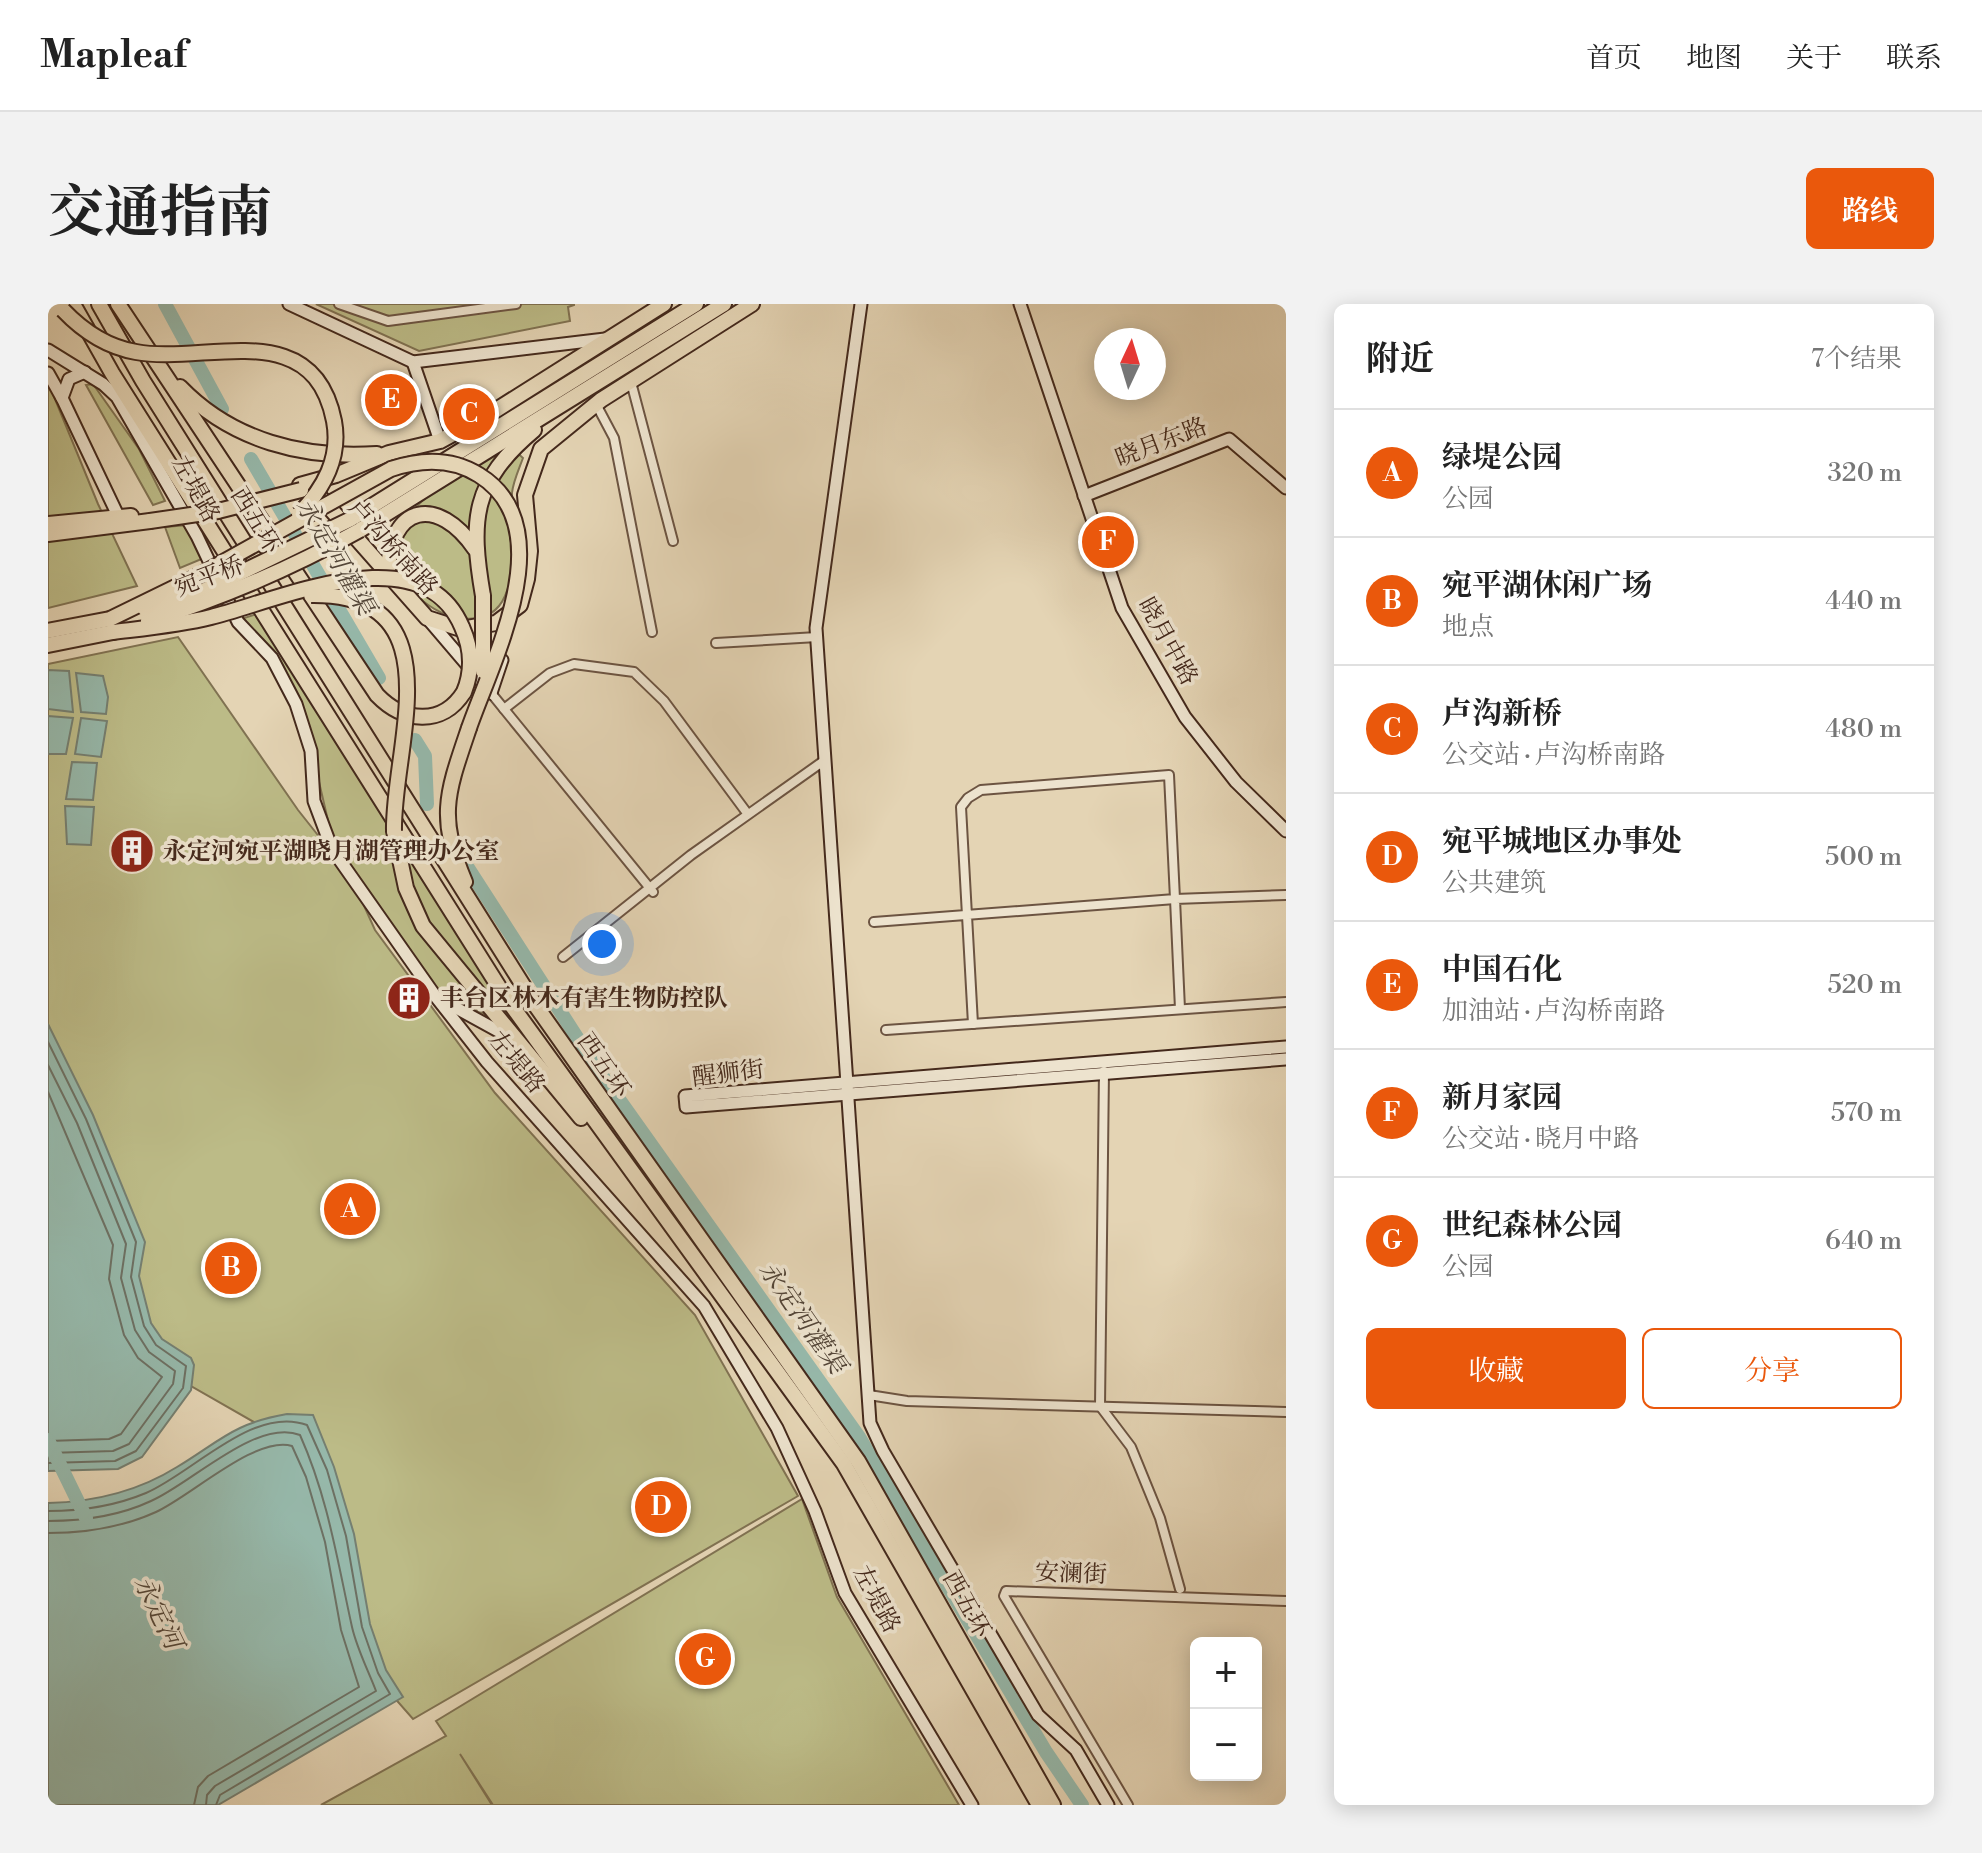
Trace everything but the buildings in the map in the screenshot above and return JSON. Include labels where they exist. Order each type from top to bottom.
[{"type":"highway","name":"西五环","points":[[99,304],[151,395],[545,1019],[858,1461],[1053,1805]]},
{"type":"highway","points":[[48,631],[208,618],[287,597],[363,577],[397,578],[416,583],[452,609],[465,633],[471,656],[464,692],[442,713],[420,718],[397,712],[377,695],[159,366],[118,304]]},
{"type":"highway","name":"卢沟桥南路","points":[[104,523],[218,511],[336,475],[389,453],[440,441],[493,412],[664,304]]},
{"type":"highway","points":[[355,525],[671,325],[696,304]]},
{"type":"highway","points":[[621,331],[671,325],[724,304]]},
{"type":"highway","points":[[520,605],[529,566],[525,495],[541,449],[596,404],[752,304]]},
{"type":"highway","name":"西五环","points":[[65,306],[112,373],[504,995],[641,1189],[844,1464],[1037,1802]]},
{"type":"highway","points":[[65,306],[88,333],[121,348],[153,354],[250,349],[292,361],[312,377],[331,410],[335,432],[333,459],[324,484],[288,526]]},
{"type":"highway","points":[[632,381],[671,325]]},
{"type":"highway","points":[[355,525],[659,343]]},
{"type":"highway","points":[[159,366],[209,413],[261,440],[310,453],[389,453]]},
{"type":"highway","points":[[486,694],[483,596],[475,549],[480,498],[493,472],[520,442],[578,394]]},
{"type":"highway","points":[[48,645],[112,625],[406,464],[453,464],[489,482],[513,514],[520,533],[521,555],[514,596],[486,694],[469,728],[450,785],[446,830],[482,922]]},
{"type":"highway","points":[[331,511],[329,493],[336,475]]},
{"type":"highway","name":"卢沟桥南路","points":[[300,487],[322,498],[427,618],[447,627],[477,629],[496,623],[520,605]]},
{"type":"highway","points":[[388,573],[391,540],[397,529],[414,516],[427,514],[452,521],[475,549]]},
{"type":"highway","points":[[48,524],[104,523]]},
{"type":"highway","points":[[48,534],[104,523]]},
{"type":"highway","name":"宛平桥","points":[[112,625],[203,604],[305,561],[355,525]]},
{"type":"highway","points":[[287,597],[324,595],[353,601],[383,620],[399,641],[408,667],[410,697],[394,795],[394,831],[406,888],[423,926],[641,1189]]},
{"type":"street","points":[[289,304],[413,362],[605,339]]},
{"type":"street","points":[[339,304],[388,321],[516,304]]},
{"type":"street","points":[[861,304],[817,637],[870,1423],[883,1451],[1038,1715],[1076,1750],[1108,1805]]},
{"type":"street","name":"晓月中路","points":[[1020,304],[1122,608],[1185,717],[1236,782],[1286,831]]},
{"type":"street","name":"左堤路","points":[[48,350],[85,372],[117,397],[197,536],[238,622],[272,658],[304,727],[311,751],[314,801],[332,849],[436,997],[487,1062],[704,1306],[777,1428],[815,1511],[845,1593],[972,1805]]},
{"type":"street","points":[[413,362],[440,441]]},
{"type":"street","points":[[62,398],[69,379],[85,372]]},
{"type":"street","points":[[48,373],[121,521]]},
{"type":"street","points":[[632,381],[673,541]]},
{"type":"street","points":[[596,404],[614,438],[652,632]]},
{"type":"street","name":"晓月东路","points":[[1084,496],[1229,439],[1286,488]]},
{"type":"street","points":[[486,694],[520,605]]},
{"type":"street","points":[[427,618],[486,694],[504,709],[651,889]]},
{"type":"street","points":[[716,643],[817,637]]},
{"type":"street","points":[[504,709],[550,673],[574,664],[634,672],[664,701],[747,813]]},
{"type":"street","points":[[563,957],[747,813],[825,760]]},
{"type":"street","points":[[973,1024],[961,807],[968,798],[981,790],[1169,775],[1180,1009]]},
{"type":"street","points":[[874,922],[1175,899],[1286,895]]},
{"type":"street","points":[[436,997],[499,1029],[517,1042]]},
{"type":"street","points":[[886,1030],[1286,1002]]},
{"type":"street","name":"醒狮街","points":[[848,1090],[685,1096],[686,1107],[1104,1068],[1286,1047]]},
{"type":"street","name":"醒狮街","points":[[1104,1068],[1286,1059]]},
{"type":"street","points":[[1104,1068],[1100,1406],[1131,1447],[1160,1518],[1180,1589]]},
{"type":"street","points":[[869,1395],[907,1401],[1286,1412]]},
{"type":"street","name":"安澜街","points":[[1128,1805],[1004,1596],[1006,1591],[1286,1601]]},
{"type":"shaded area","points":[[316,304],[574,305],[568,307],[570,321],[419,351]]},
{"type":"shaded area","points":[[48,382],[98,504],[137,586],[48,608]]},
{"type":"shaded area","points":[[93,384],[139,449],[165,501],[153,505],[86,385]]},
{"type":"shaded area","points":[[497,450],[514,450],[523,458],[512,493],[514,558],[510,583],[505,596],[490,613],[469,619],[446,614],[423,601],[405,582],[396,559],[399,533],[426,498]]},
{"type":"shaded area","points":[[188,525],[204,558],[180,568],[165,527]]},
{"type":"shaded area","points":[[257,614],[523,1033],[437,991],[333,842],[302,709],[241,619]]},
{"type":"shaded area","points":[[178,637],[298,810],[351,877],[375,930],[495,1093],[695,1315],[798,1496],[413,1719],[348,1645],[301,1449],[177,1378],[117,1272],[48,1041],[48,664]]},
{"type":"shaded area","points":[[802,1499],[837,1597],[959,1805],[493,1805],[460,1754],[492,1805],[321,1805],[446,1736],[436,1721]]},
{"type":"water","points":[[48,670],[69,671],[73,712],[48,709]]},
{"type":"water","points":[[76,673],[103,676],[108,697],[106,714],[81,712]]},
{"type":"water","points":[[48,716],[73,718],[66,754],[48,754]]},
{"type":"water","points":[[81,718],[107,721],[101,757],[75,754]]},
{"type":"water","points":[[72,762],[97,763],[93,800],[66,799]]},
{"type":"water","points":[[65,806],[94,807],[91,845],[67,844]]},
{"type":"water","points":[[48,1024],[93,1115],[145,1242],[139,1276],[151,1323],[162,1339],[191,1358],[194,1365],[191,1390],[142,1457],[118,1469],[48,1471]]},
{"type":"water","points":[[287,1414],[313,1415],[334,1467],[354,1534],[370,1624],[386,1670],[403,1697],[218,1805],[48,1805],[48,1503],[99,1498],[131,1489],[162,1476],[240,1428]]},
{"type":"waterway","name":"永定河灌渠","points":[[165,304],[222,409]]},
{"type":"waterway","name":"永定河灌渠","points":[[251,459],[379,678]]},
{"type":"waterway","name":"永定河灌渠","points":[[415,740],[425,756],[427,804]]},
{"type":"waterway","name":"永定河灌渠","points":[[468,868],[596,1067],[859,1437],[1046,1752],[1082,1805]]},
{"type":"waterway","name":"永定河","points":[[48,1440],[86,1518]]},
{"type":"place","name":"中国石化","points":[[391,400]]},
{"type":"place","name":"卢沟新桥","points":[[469,414]]},
{"type":"place","name":"新月家园","points":[[1108,542]]},
{"type":"place","name":"永定河宛平湖晓月湖管理办公室","points":[[132,851]]},
{"type":"place","name":"丰台区林木有害生物防控队","points":[[409,998]]},
{"type":"place","name":"绿堤公园","points":[[350,1209]]},
{"type":"place","name":"宛平湖休闲广场","points":[[231,1268]]},
{"type":"place","name":"宛平城地区办事处","points":[[661,1507]]},
{"type":"place","name":"世纪森林公园","points":[[705,1659]]}]
